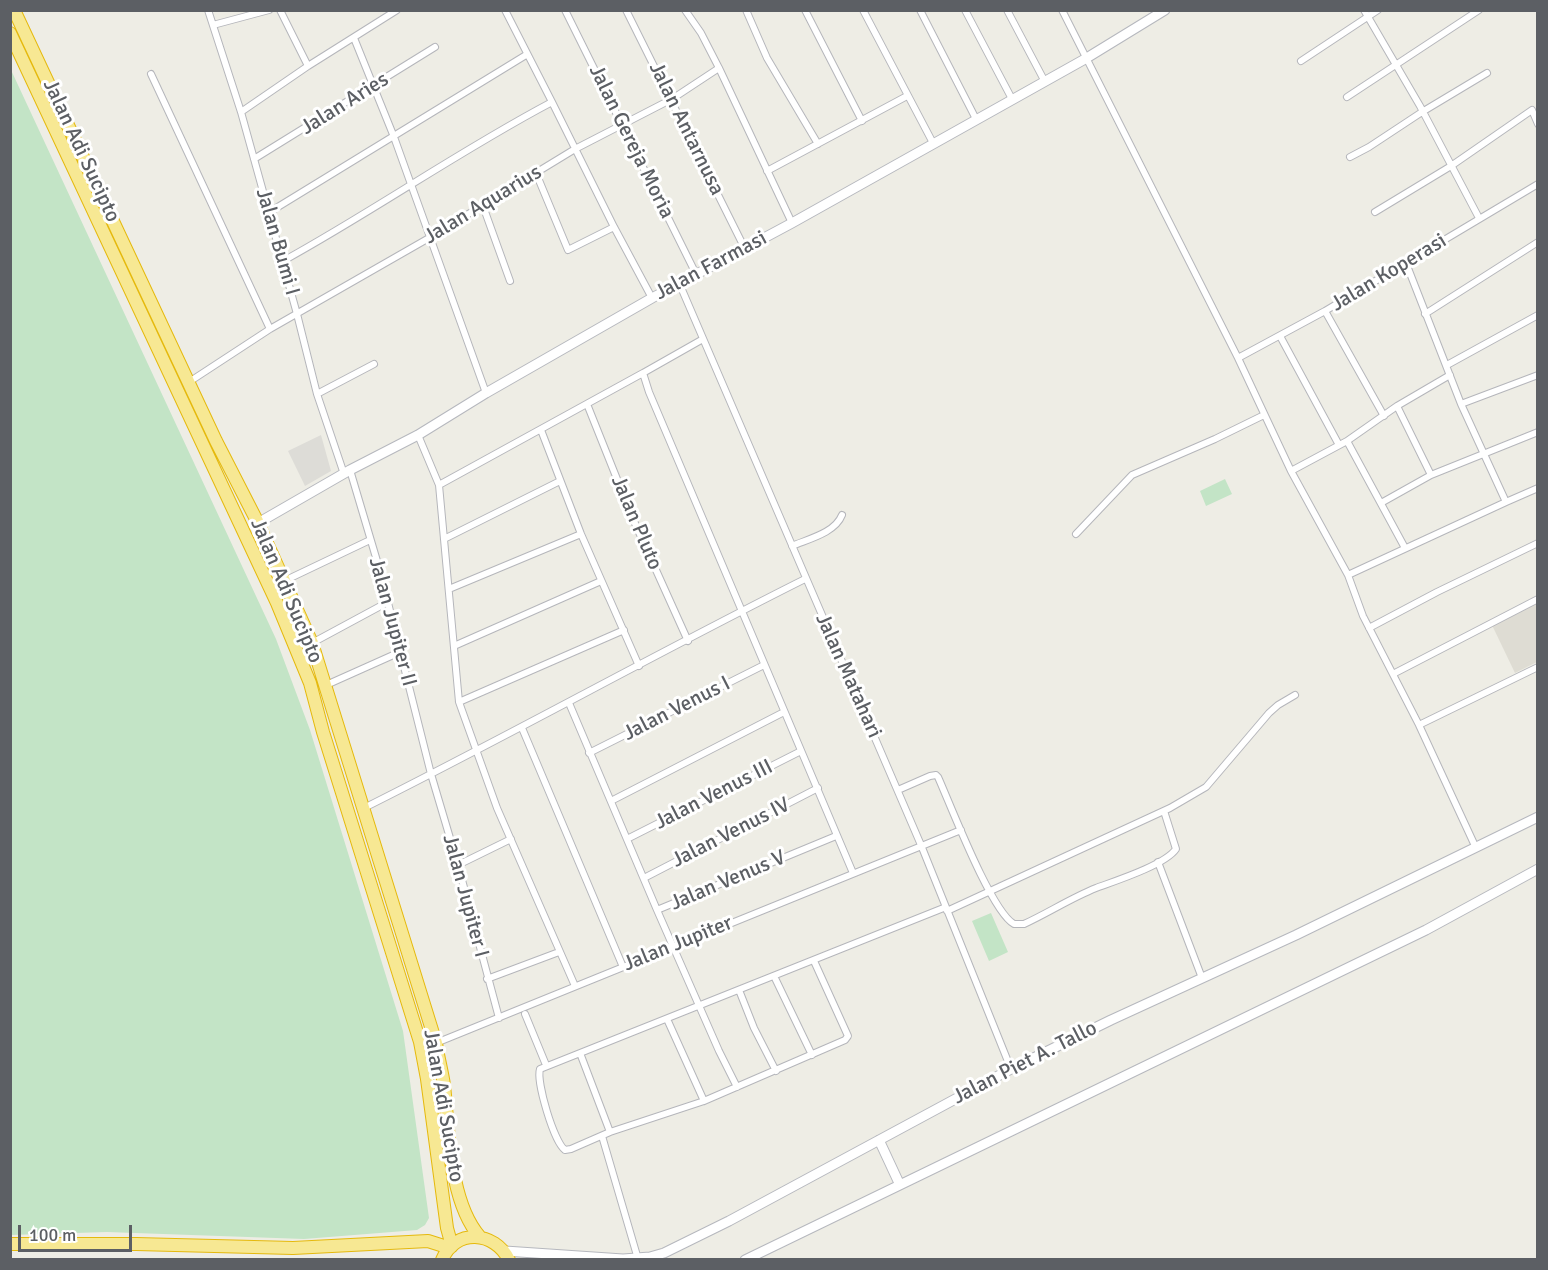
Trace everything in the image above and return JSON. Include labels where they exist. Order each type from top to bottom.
[{"type":"highway","name":"Jalan Adi Sucipto","points":[[14,10],[52,88],[97,202],[310,683],[420,1042],[451,1247]]},
{"type":"highway","name":"Jalan Adi Sucipto","points":[[10,33],[189,382],[258,523],[312,643],[436,1043],[456,1185],[464,1214],[480,1237]]},
{"type":"highway","points":[[337,771],[350,765]]},
{"type":"highway","points":[[442,1260],[451,1247],[460,1240],[480,1237],[498,1244],[507,1255]]},
{"type":"highway","points":[[10,1244],[158,1244],[293,1248],[428,1241],[451,1247]]},
{"type":"main road","name":"Jalan Farmasi","points":[[258,523],[418,435],[486,393],[652,298],[680,285],[696,274],[792,223],[1085,59],[1165,10]]},
{"type":"main road","name":"Jalan Piet A. Tallo","points":[[507,1255],[638,1259],[650,1257],[687,1243],[1011,1069],[1296,935],[1538,817]]},
{"type":"main road","points":[[745,1260],[1426,930],[1538,869]]},
{"type":"main road","points":[[879,1140],[899,1184]]},
{"type":"street","name":"Jalan Bumi I","points":[[208,10],[241,112],[317,394],[347,472]]},
{"type":"street","points":[[213,25],[269,10]]},
{"type":"street","points":[[280,10],[308,66]]},
{"type":"street","points":[[241,112],[308,66],[397,10]]},
{"type":"street","points":[[505,10],[652,298]]},
{"type":"street","name":"Jalan Gereja Moria","points":[[566,10],[696,274]]},
{"type":"street","name":"Jalan Antarnusa","points":[[626,10],[744,248]]},
{"type":"street","points":[[685,10],[701,33],[719,68],[792,223]]},
{"type":"street","points":[[746,10],[767,58],[818,144]]},
{"type":"street","points":[[806,10],[862,121]]},
{"type":"street","points":[[863,10],[933,143]]},
{"type":"street","points":[[920,10],[976,119]]},
{"type":"street","points":[[965,10],[1012,99]]},
{"type":"street","points":[[1007,10],[1044,80]]},
{"type":"street","points":[[1062,10],[1238,358],[1291,471],[1348,575],[1369,628],[1419,725],[1476,848]]},
{"type":"street","points":[[1301,61],[1366,14],[1378,10]]},
{"type":"street","points":[[1347,97],[1479,10]]},
{"type":"street","points":[[1366,14],[1397,65],[1479,218]]},
{"type":"street","points":[[354,38],[394,137],[486,393]]},
{"type":"street","name":"Jalan Aries","points":[[254,159],[435,47]]},
{"type":"street","points":[[268,213],[526,55]]},
{"type":"street","name":"Jalan Aquarius","points":[[189,382],[270,329],[429,238],[575,149],[672,99],[719,68]]},
{"type":"street","points":[[1350,157],[1487,73]]},
{"type":"street","points":[[151,74],[270,329]]},
{"type":"street","points":[[767,171],[907,96]]},
{"type":"street","points":[[283,261],[329,236],[411,184],[552,102]]},
{"type":"street","points":[[1375,212],[1451,166],[1532,110],[1538,124]]},
{"type":"street","points":[[536,173],[568,250],[614,227]]},
{"type":"street","name":"Jalan Koperasi","points":[[1238,358],[1325,311],[1538,184]]},
{"type":"street","points":[[483,206],[510,281]]},
{"type":"street","points":[[1425,314],[1538,242]]},
{"type":"street","points":[[1406,263],[1461,404],[1506,502]]},
{"type":"street","name":"Jalan Matahari","points":[[680,285],[898,790],[1011,1069]]},
{"type":"street","points":[[1325,311],[1384,416]]},
{"type":"street","points":[[1447,365],[1538,315]]},
{"type":"street","points":[[1280,336],[1339,445]]},
{"type":"street","points":[[439,485],[703,339]]},
{"type":"street","points":[[317,394],[374,364]]},
{"type":"street","points":[[644,373],[649,392],[853,873]]},
{"type":"street","points":[[1291,471],[1347,441],[1397,406],[1450,375]]},
{"type":"street","points":[[1461,404],[1538,375]]},
{"type":"street","name":"Jalan Pluto","points":[[587,404],[633,519],[688,641]]},
{"type":"street","points":[[1397,406],[1431,475]]},
{"type":"street","points":[[1076,534],[1132,475],[1215,440],[1264,415]]},
{"type":"street","points":[[541,430],[581,534],[639,666]]},
{"type":"street","points":[[1381,503],[1431,475],[1538,432]]},
{"type":"street","points":[[418,435],[439,485],[459,702],[475,752],[575,986]]},
{"type":"street","points":[[1347,441],[1405,548]]},
{"type":"street","name":"Jalan Jupiter II","points":[[347,472],[388,602],[431,774]]},
{"type":"street","points":[[444,538],[560,481]]},
{"type":"street","points":[[1348,575],[1538,489]]},
{"type":"street","points":[[792,546],[827,530],[837,523],[842,515]]},
{"type":"street","points":[[448,590],[581,534]]},
{"type":"street","points":[[284,582],[370,540]]},
{"type":"street","points":[[1369,628],[1538,543]]},
{"type":"street","points":[[364,808],[806,579]]},
{"type":"street","points":[[454,646],[601,582]]},
{"type":"street","points":[[1393,674],[1538,599]]},
{"type":"street","points":[[312,643],[388,602]]},
{"type":"street","points":[[459,702],[624,630]]},
{"type":"street","points":[[324,686],[400,652]]},
{"type":"street","name":"Jalan Venus I","points":[[589,753],[764,665]]},
{"type":"street","points":[[1419,725],[1538,666]]},
{"type":"street","points":[[814,961],[848,1036],[845,1041],[704,1101],[610,1132],[570,1149],[562,1148],[558,1143],[538,1078],[540,1068],[946,909],[990,893],[1164,811],[1206,787],[1269,714],[1278,705],[1295,695]]},
{"type":"street","points":[[569,703],[657,910]]},
{"type":"street","points":[[611,801],[784,711]]},
{"type":"street","points":[[522,728],[622,967]]},
{"type":"street","name":"Jalan Venus III","points":[[627,839],[801,751]]},
{"type":"street","name":"Jalan Jupiter I","points":[[431,774],[499,1017]]},
{"type":"street","points":[[898,790],[936,775],[990,893],[1011,922],[1023,924],[1174,853],[1176,849],[1164,811]]},
{"type":"street","name":"Jalan Venus IV","points":[[644,878],[818,789]]},
{"type":"street","name":"Jalan Jupiter","points":[[436,1043],[961,830]]},
{"type":"street","name":"Jalan Venus V","points":[[737,1087],[657,910],[837,836]]},
{"type":"street","points":[[458,864],[511,839]]},
{"type":"street","points":[[1158,862],[1203,978]]},
{"type":"street","points":[[487,979],[559,952]]},
{"type":"street","points":[[774,976],[812,1055]]},
{"type":"street","points":[[739,990],[754,1028],[776,1071]]},
{"type":"street","points":[[525,1014],[546,1065]]},
{"type":"street","points":[[667,1018],[704,1101]]},
{"type":"street","points":[[580,1053],[610,1132]]},
{"type":"street","points":[[602,1136],[638,1259]]},
{"type":"shaded area","points":[[321,435],[331,471],[305,486],[288,451]]},
{"type":"shaded area","points":[[1537,601],[1537,662],[1515,673],[1491,623]]},
{"type":"green space","points":[[11,70],[276,639],[310,730],[403,1031],[429,1218],[425,1225],[417,1230],[304,1239],[107,1232],[11,1235]]},
{"type":"green space","points":[[1225,479],[1232,494],[1206,506],[1200,491]]},
{"type":"green space","points":[[991,913],[1008,952],[989,961],[972,921]]}]
